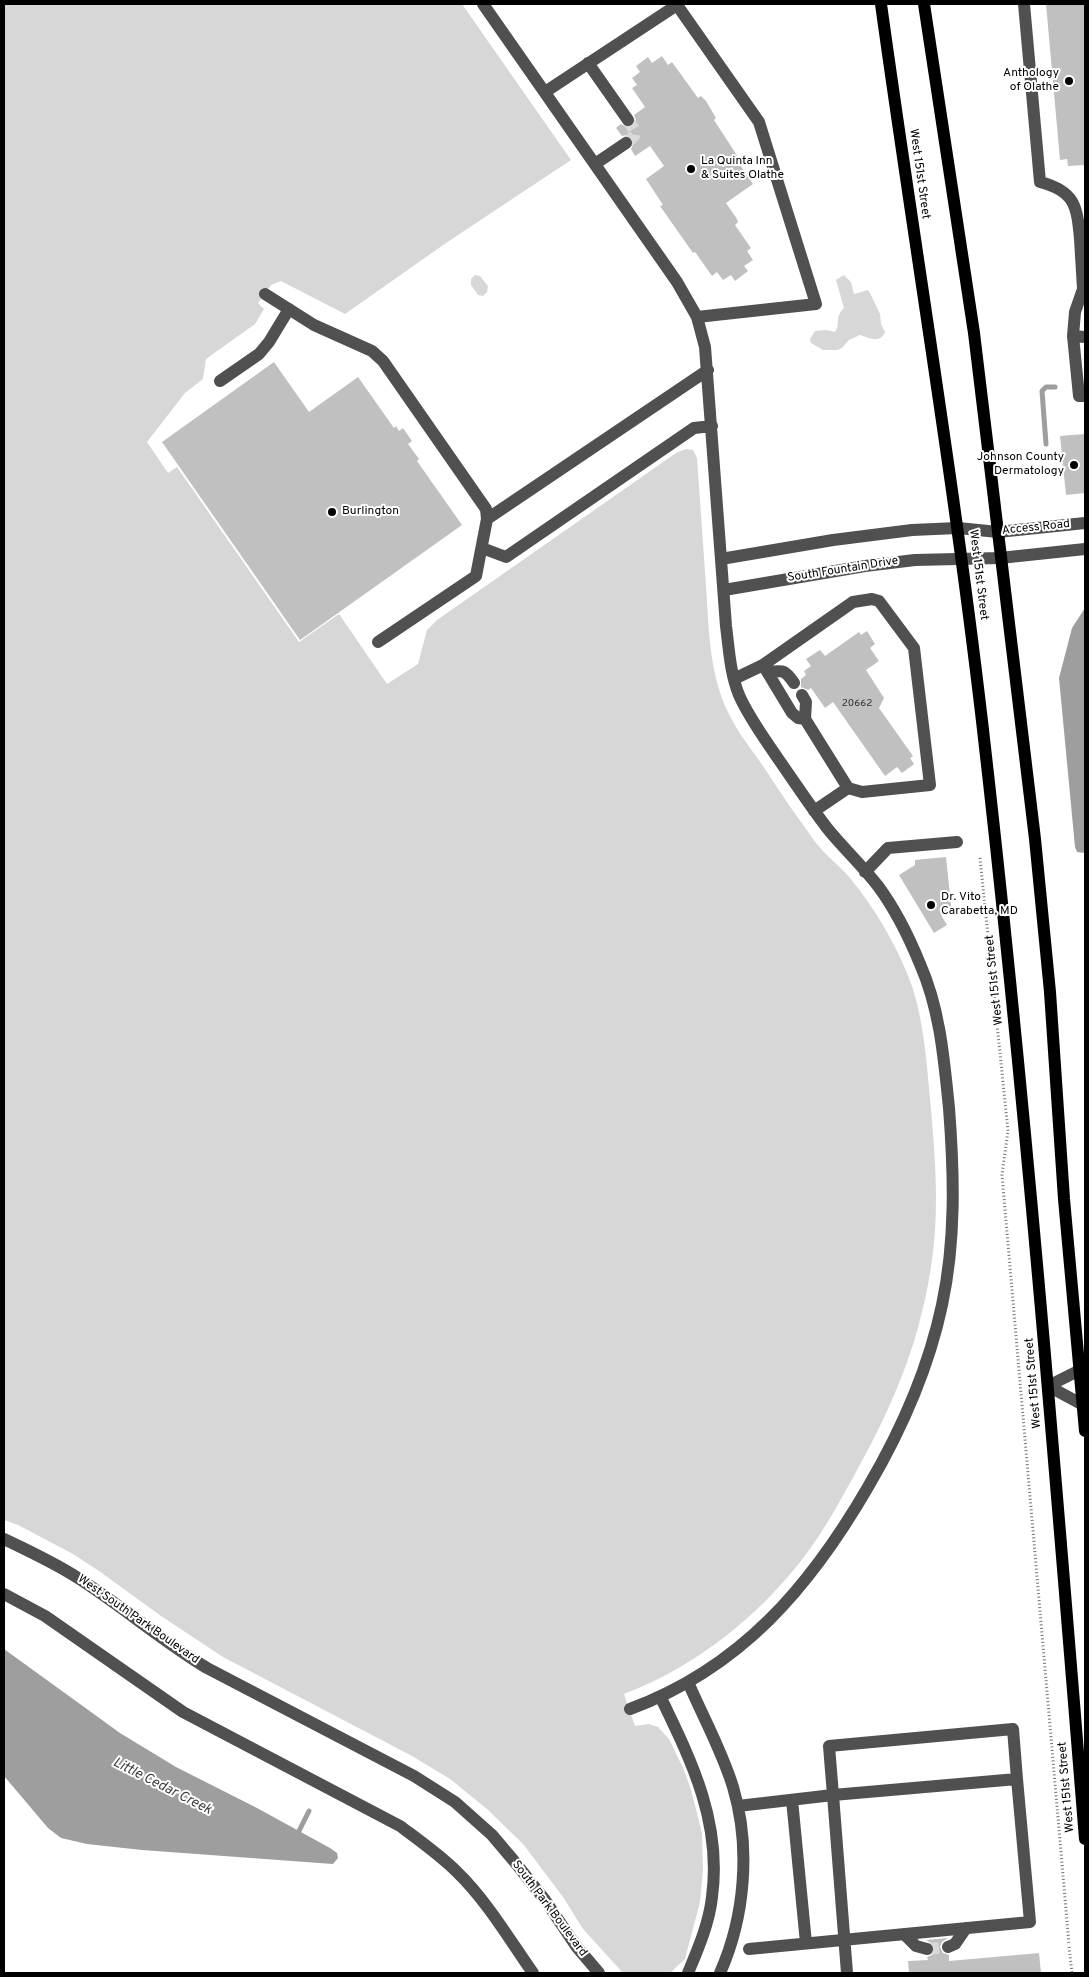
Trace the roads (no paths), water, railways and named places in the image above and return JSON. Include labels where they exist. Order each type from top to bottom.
[{"type":"main road","name":"West 151st Street","points":[[881,4],[958,528],[986,755],[1029,1177],[1085,1839]]},
{"type":"main road","name":"West 151st Street","points":[[924,4],[974,333],[1035,838],[1050,992],[1063,1190],[1082,1370],[1085,1431]]},
{"type":"street","points":[[483,4],[677,282],[698,317],[706,346],[729,656],[739,695],[759,731],[826,828],[877,885],[893,909],[919,961],[928,984],[940,1037],[946,1078],[953,1177],[951,1240],[942,1304],[926,1364],[906,1416],[847,1523],[814,1572],[787,1604],[759,1631],[729,1655],[661,1698],[630,1709]]},
{"type":"street","points":[[545,92],[677,4],[759,122],[816,304],[698,317]]},
{"type":"street","points":[[1024,4],[1040,182],[1054,186],[1067,195],[1077,210],[1084,268],[1084,290],[1075,312],[1079,337],[1079,396],[1085,396]]},
{"type":"street","points":[[588,63],[628,120]]},
{"type":"street","points":[[594,164],[626,143]]},
{"type":"street","points":[[265,294],[334,335],[372,351],[383,361],[486,509],[487,520],[476,576],[378,642]]},
{"type":"street","points":[[220,381],[259,354],[269,342],[289,309]]},
{"type":"street","points":[[487,520],[708,370]]},
{"type":"street","points":[[482,548],[506,557],[694,428],[712,426]]},
{"type":"street","name":"Access Road","points":[[958,528],[998,532],[1085,523]]},
{"type":"street","points":[[721,559],[833,540],[920,529],[958,528]]},
{"type":"street","points":[[962,558],[1000,558],[1085,549]]},
{"type":"street","name":"South Fountain Drive","points":[[724,590],[865,566],[914,560],[962,558]]},
{"type":"street","points":[[734,679],[765,668],[853,602],[863,600],[879,601],[914,648],[930,785],[862,792],[848,788],[804,719],[806,702],[802,695]]},
{"type":"street","points":[[765,668],[787,672],[794,683]]},
{"type":"street","points":[[765,668],[792,713],[798,718],[804,719]]},
{"type":"street","points":[[814,811],[848,788]]},
{"type":"street","points":[[866,872],[888,848],[957,842]]},
{"type":"street","points":[[1048,1386],[1082,1370]]},
{"type":"street","points":[[1048,1386],[1084,1406]]},
{"type":"street","name":"West South Park Boulevard","points":[[4,1539],[37,1554],[79,1578],[175,1649],[207,1668],[378,1758]]},
{"type":"street","points":[[4,1594],[45,1616],[183,1712],[369,1808],[400,1826],[430,1848],[458,1873],[503,1929],[533,1973]]},
{"type":"street","points":[[688,1682],[722,1757],[738,1806],[742,1840],[743,1870],[736,1925],[720,1973]]},
{"type":"street","points":[[661,1698],[699,1782],[707,1808],[712,1839],[714,1874],[712,1899],[705,1931],[688,1973]]},
{"type":"street","points":[[748,1949],[806,1943],[844,1940],[1030,1922],[1013,1729],[829,1746],[844,1940],[847,1973]]},
{"type":"street","name":"South Park Boulevard","points":[[378,1758],[414,1776],[455,1802],[492,1835],[545,1900],[576,1946],[599,1973]]},
{"type":"street","points":[[738,1806],[1017,1779]]},
{"type":"street","points":[[792,1800],[806,1943]]},
{"type":"street","points":[[948,1947],[955,1944],[966,1928]]},
{"type":"street","points":[[904,1934],[916,1946],[927,1949]]},
{"type":"water","points":[[1085,608],[1085,853],[1077,852],[1075,847],[1059,678],[1072,628]]},
{"type":"water","points":[[4,1649],[120,1733],[176,1767],[330,1848],[337,1853],[338,1858],[333,1864],[142,1850],[87,1844],[61,1838],[48,1828],[4,1776]]},
{"type":"waterway","points":[[1046,444],[1042,391],[1046,387],[1055,387]]},
{"type":"waterway","name":"Little Cedar Creek","points":[[297,1835],[309,1811]]},
{"type":"tunnel","points":[[626,143],[634,136],[635,131],[628,120]]},
{"type":"tunnel","points":[[927,1949],[948,1947]]},
{"type":"place","name":"Anthology of Olathe","points":[[1069,81]]},
{"type":"place","name":"La Quinta Inn & Suites Olathe","points":[[691,169]]},
{"type":"place","name":"Johnson County Dermatology","points":[[1074,465]]},
{"type":"place","name":"Burlington","points":[[332,512]]},
{"type":"place","name":"Dr. Vito Carabetta, MD","points":[[931,905]]}]
